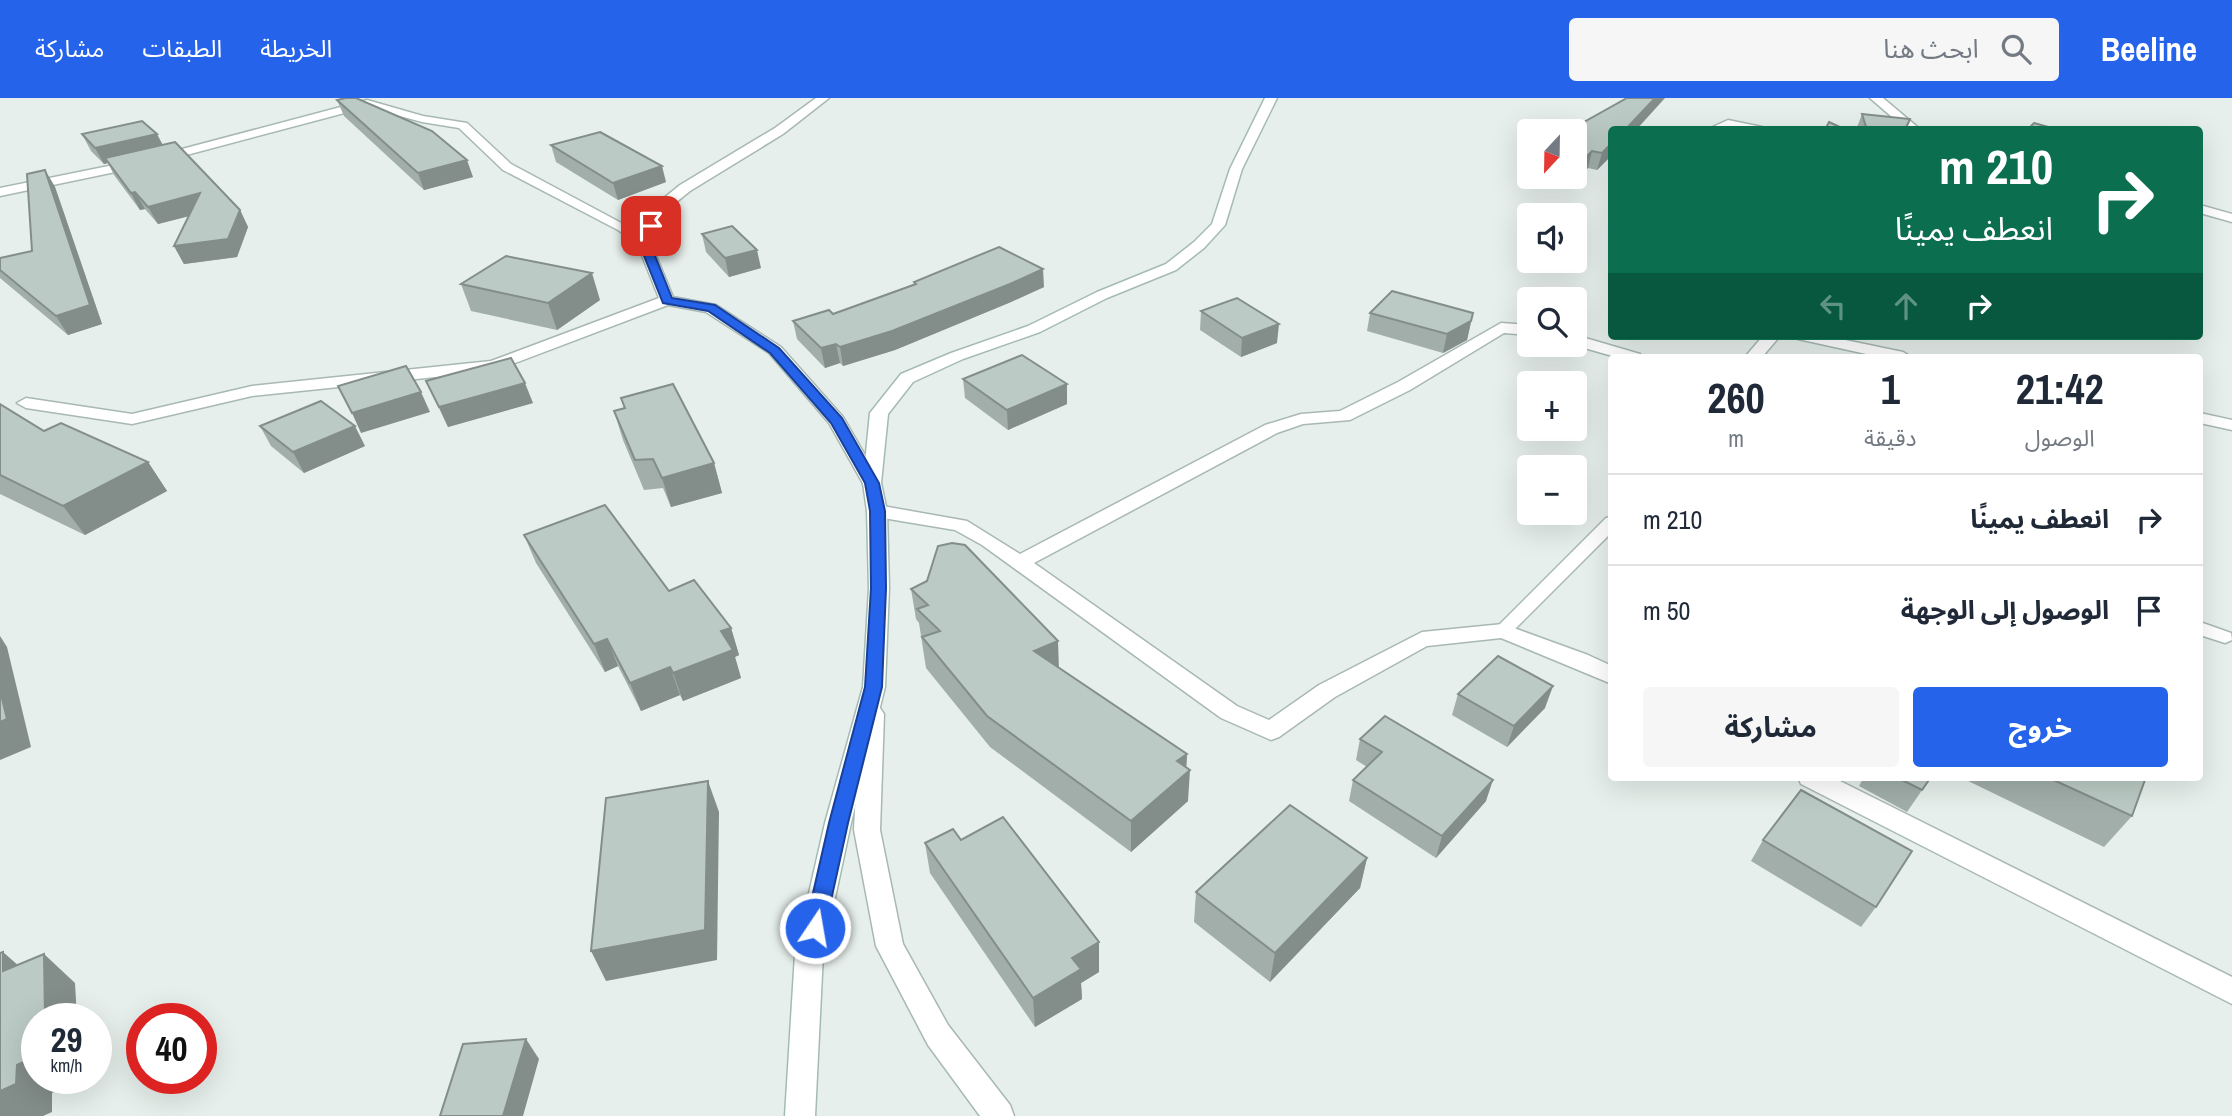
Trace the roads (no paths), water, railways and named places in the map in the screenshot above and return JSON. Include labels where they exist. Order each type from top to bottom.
[{"type":"street","points":[[643,241],[658,210],[685,188],[728,159],[779,131],[823,98]]},
{"type":"street","points":[[999,1116],[938,1035],[890,946],[867,830],[879,588],[877,511],[872,483],[879,413],[907,378],[957,356],[1034,329],[1102,295],[1171,267],[1199,245],[1218,225],[1236,169],[1271,98]]},
{"type":"street","points":[[1876,98],[1910,126]]},
{"type":"street","points":[[0,192],[149,161],[367,100],[422,119],[463,125],[506,167],[623,227],[643,241],[667,300]]},
{"type":"street","points":[[2203,210],[2232,218]]},
{"type":"street","points":[[26,403],[132,419],[252,391],[494,366],[667,300],[711,308],[775,350],[837,421],[872,483]]},
{"type":"street","points":[[1020,562],[1270,429],[1301,419],[1344,416],[1404,386],[1501,328],[1517,329]]},
{"type":"street","points":[[1756,354],[1768,340]]},
{"type":"street","points":[[1823,340],[1889,354]]},
{"type":"street","points":[[1587,343],[1624,354]]},
{"type":"street","points":[[2203,419],[2232,425]]},
{"type":"street","points":[[877,511],[960,525],[1020,562],[1229,712],[1271,731],[1327,691],[1422,639],[1503,631],[1580,660],[1608,674]]},
{"type":"street","points":[[800,1116],[809,954],[838,823],[874,687]]},
{"type":"street","points":[[1818,781],[2232,991]]},
{"type":"lane","points":[[1503,631],[1608,526]]},
{"type":"lane","points":[[2203,629],[2225,637]]}]
